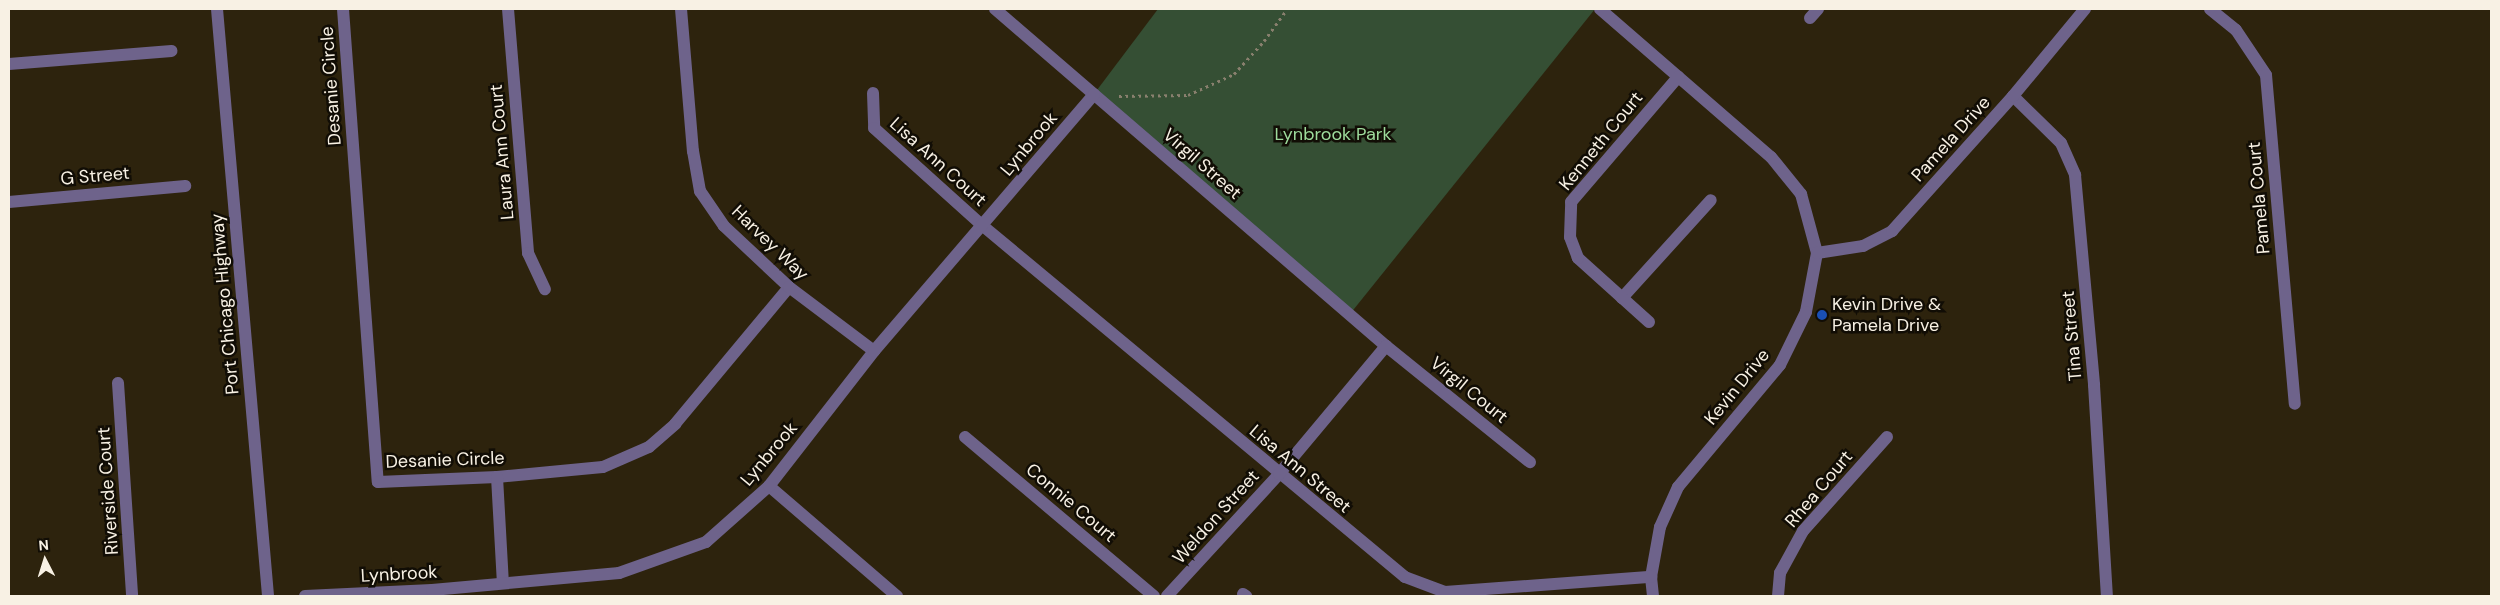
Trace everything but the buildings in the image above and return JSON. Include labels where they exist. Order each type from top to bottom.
[{"type":"street","name":"Port Chicago Highway","points":[[217,9],[268,596]]},
{"type":"street","name":"Desanie Circle","points":[[343,9],[378,482],[497,477],[603,467],[649,447],[675,424],[789,288]]},
{"type":"street","name":"Laura Ann Court","points":[[508,9],[528,253],[545,289]]},
{"type":"street","name":"Harvey Way","points":[[681,9],[693,151],[700,190],[724,226],[789,288],[874,351]]},
{"type":"street","name":"Virgil Street","points":[[995,9],[1386,346]]},
{"type":"street","name":"Kevin Drive","points":[[1600,9],[1771,157],[1801,194],[1817,253],[1806,312],[1780,365],[1678,487],[1660,526],[1651,577],[1653,596]]},
{"type":"street","name":"Pamela Drive","points":[[1817,253],[1863,246],[1892,231],[2013,96],[2085,9]]},
{"type":"street","name":"Pamela Court","points":[[2210,9],[2236,30],[2266,76],[2295,404]]},
{"type":"street","points":[[9,64],[171,51]]},
{"type":"street","name":"Kenneth Court","points":[[1650,322],[1578,258],[1570,237],[1572,202],[1678,77]]},
{"type":"street","name":"Lisa Ann Court","points":[[873,93],[874,128],[983,226]]},
{"type":"street","name":"Lynbrook","points":[[305,596],[422,593],[503,583],[620,573],[706,542],[769,486],[874,351],[983,226],[1094,94]]},
{"type":"street","name":"Tina Street","points":[[2013,96],[2061,142],[2075,175],[2094,385],[2106,596]]},
{"type":"street","name":"G Street","points":[[9,202],[185,186]]},
{"type":"street","points":[[1622,298],[1711,200]]},
{"type":"street","name":"Lisa Ann Street","points":[[983,226],[1405,577],[1445,592],[1651,577]]},
{"type":"street","name":"Virgil Court","points":[[1386,346],[1530,462]]},
{"type":"street","name":"Weldon Street","points":[[1167,596],[1279,474],[1386,346]]},
{"type":"street","name":"Riverside Court","points":[[118,383],[132,596]]},
{"type":"street","name":"Connie Court","points":[[965,437],[1154,596]]},
{"type":"street","name":"Rhea Court","points":[[1778,596],[1780,573],[1803,531],[1887,437]]},
{"type":"street","points":[[497,477],[503,583]]},
{"type":"street","points":[[769,486],[897,596]]},
{"type":"path","points":[[1094,94],[1188,95],[1234,74],[1264,40],[1287,9]]},
{"type":"green space","name":"Lynbrook Park","points":[[1158,9],[1595,9],[1350,314],[1094,94]]},
{"type":"place","name":"Kevin Drive & Pamela Drive","points":[[1822,315]]}]
